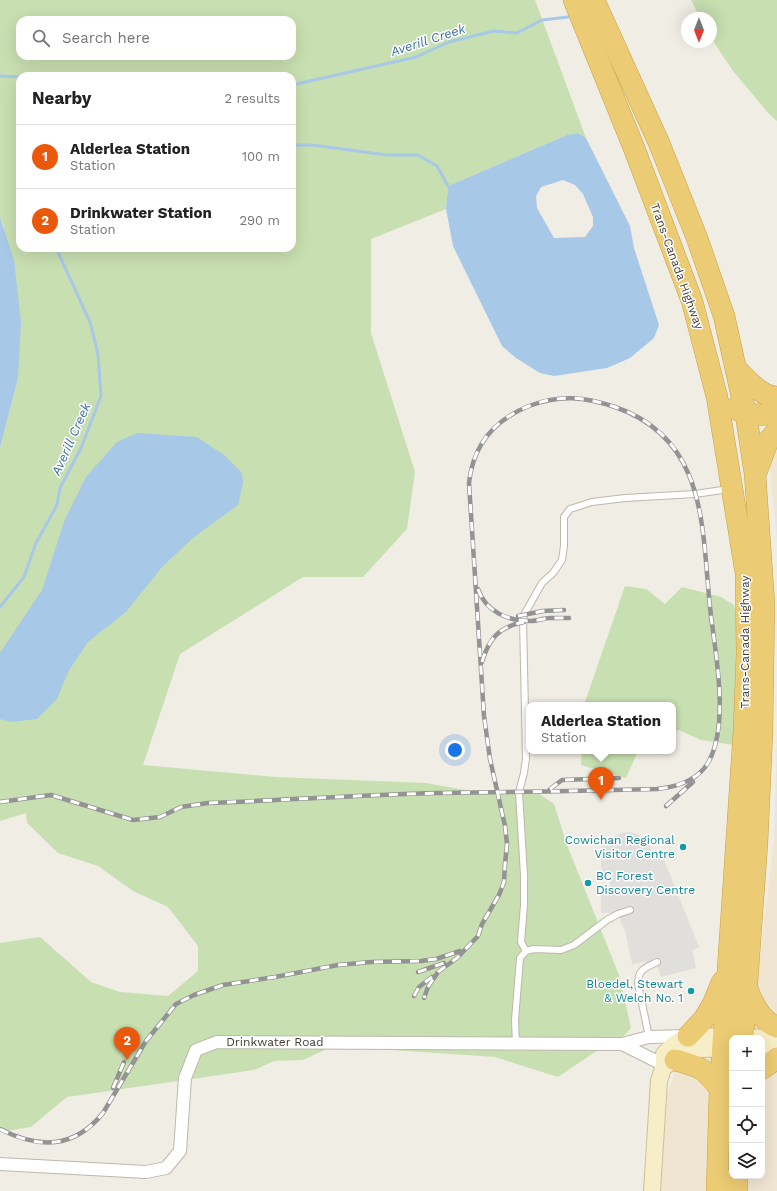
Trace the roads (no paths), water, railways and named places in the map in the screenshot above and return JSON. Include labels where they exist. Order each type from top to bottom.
[{"type":"highway","name":"Trans-Canada Highway","points":[[574,0],[634,148],[692,301],[717,397],[733,489],[746,574],[747,654],[744,730],[728,971],[733,1035]]},
{"type":"highway","name":"Trans-Canada Highway","points":[[594,0],[659,143],[698,238],[724,316],[746,415],[755,474],[764,603],[762,734],[746,986],[735,1035]]},
{"type":"highway","points":[[736,369],[759,390],[777,398]]},
{"type":"highway","points":[[717,397],[746,415],[777,414]]},
{"type":"highway","points":[[755,474],[768,441],[777,432]]},
{"type":"highway","points":[[688,1036],[704,1019],[713,1004],[728,971]]},
{"type":"highway","points":[[746,986],[754,1005],[764,1018],[777,1026]]},
{"type":"highway","name":"Trans-Canada Highway","points":[[717,1191],[720,1089],[729,1056]]},
{"type":"highway","points":[[765,1067],[777,1058]]},
{"type":"highway","points":[[670,1062],[701,1068],[710,1074],[720,1089]]},
{"type":"highway","points":[[737,1179],[737,1191]]},
{"type":"street","name":"Drinkwater Road","points":[[0,1164],[146,1172],[166,1168],[180,1151],[185,1078],[190,1064],[196,1050],[217,1042],[622,1044],[649,1037],[688,1036]]},
{"type":"street","points":[[670,1062],[664,1054],[674,1044],[688,1036],[729,1041]]},
{"type":"street","points":[[765,1039],[777,1038]]},
{"type":"street","points":[[652,1191],[659,1081],[670,1062],[683,1054],[693,1050],[729,1043]]},
{"type":"street","name":"Drinkwater Road","points":[[622,1044],[670,1062]]},
{"type":"street","points":[[765,1052],[777,1053]]},
{"type":"lane","points":[[526,951],[521,942],[524,905],[524,875],[519,792],[526,758],[523,620],[542,584],[554,573],[562,560],[564,546],[564,517],[570,509],[592,502],[625,498],[695,494],[733,489]]},
{"type":"lane","points":[[516,1044],[515,1020],[518,967],[520,958],[526,951],[534,949],[560,950],[574,945],[607,920],[630,910]]},
{"type":"lane","points":[[649,1037],[638,984],[638,976],[645,968],[657,962]]},
{"type":"water","points":[[578,133],[586,138],[630,226],[634,248],[659,325],[654,338],[630,358],[607,368],[554,376],[540,373],[516,358],[502,346],[453,246],[446,209],[448,186],[567,135]],"holes":[[[563,180],[575,185],[583,194],[593,217],[593,226],[585,237],[554,238],[537,208],[536,196],[541,187]]]},
{"type":"water","points":[[0,217],[14,260],[21,322],[18,378],[0,448]]},
{"type":"water","points":[[137,433],[197,437],[224,455],[242,473],[243,483],[238,505],[194,537],[162,567],[126,612],[88,642],[69,670],[57,699],[37,719],[11,722],[0,719],[0,653],[42,590],[65,519],[86,477],[117,442]]},
{"type":"waterway","name":"Averill Creek","points":[[296,84],[416,57],[449,42],[494,31],[517,33],[542,20],[568,17]]},
{"type":"waterway","name":"Averill Creek","points":[[0,76],[16,77]]},
{"type":"waterway","name":"Averill Creek","points":[[296,145],[312,145],[387,155],[418,155],[437,166],[448,186]]},
{"type":"waterway","name":"Averill Creek","points":[[0,607],[24,577],[36,543],[57,505],[60,488],[81,448],[101,396],[98,354],[90,322],[58,252]]},
{"type":"railway","points":[[0,802],[51,795],[133,820],[160,817],[181,807],[208,803],[439,793],[494,792],[521,792],[657,789],[680,784],[693,778],[705,768],[715,746],[720,709],[718,670],[702,523],[695,493],[685,466],[669,442],[646,422],[615,407],[593,401],[572,398],[562,398],[540,402],[529,406],[505,419],[496,426],[481,446],[471,469],[469,483],[484,716],[490,759],[505,826],[507,844],[504,882],[499,895],[482,924],[478,936],[457,958],[438,972],[428,987],[424,998]]},
{"type":"railway","points":[[478,589],[486,604],[499,614],[506,617],[522,621],[536,621],[548,618],[569,618]]},
{"type":"railway","points":[[518,616],[543,611],[564,610]]},
{"type":"railway","points":[[482,662],[488,646],[496,635],[508,627],[524,622]]},
{"type":"railway","points":[[550,789],[562,780],[619,778]]},
{"type":"railway","points":[[666,806],[693,782]]},
{"type":"railway","points":[[0,1129],[14,1136],[42,1142],[55,1142],[80,1134],[92,1125],[103,1113],[146,1041],[176,1004],[194,995],[223,985],[338,965],[371,962],[421,961],[436,959],[460,951]]},
{"type":"railway","points":[[418,972],[444,963]]},
{"type":"railway","points":[[414,996],[419,987],[432,977]]},
{"type":"railway","points":[[113,1088],[124,1062]]},
{"type":"place","name":"Alderlea Station","points":[[601,800]]},
{"type":"place","name":"Cowichan Regional Visitor Centre","points":[[683,847]]},
{"type":"place","name":"BC Forest Discovery Centre","points":[[588,883]]},
{"type":"place","name":"Bloedel, Stewart & Welch No. 1","points":[[691,991]]},
{"type":"place","name":"Drinkwater Station","points":[[127,1060]]}]
